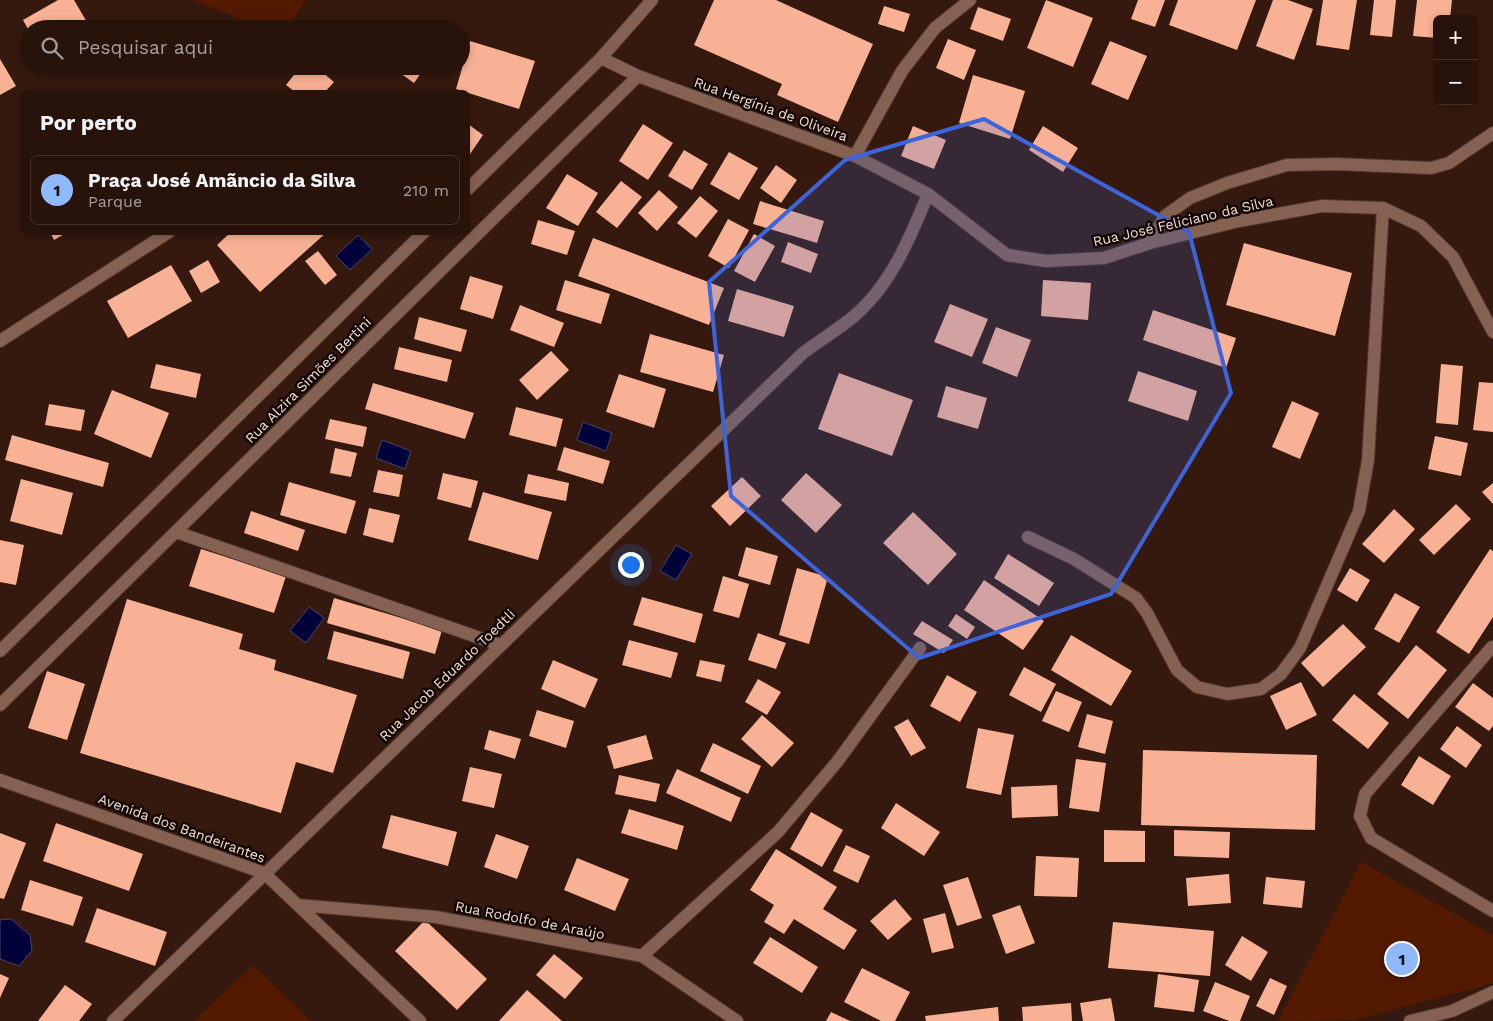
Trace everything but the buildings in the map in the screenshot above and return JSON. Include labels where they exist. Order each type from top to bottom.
[{"type":"street","points":[[470,187],[601,58],[652,0]]},
{"type":"street","points":[[855,156],[902,71],[936,28],[970,0]]},
{"type":"street","name":"Rua Hergínia de Oliveira","points":[[601,58],[638,76],[855,156],[928,194]]},
{"type":"street","name":"Rua Alzira Simões Bertini","points":[[0,705],[638,76]]},
{"type":"street","points":[[1150,243],[1165,216],[1190,198],[1227,183],[1287,165],[1336,164],[1431,168],[1449,163],[1493,133]]},
{"type":"street","name":"Rua José Feliciano da Silva","points":[[928,194],[1007,255],[1046,261],[1104,258],[1150,243],[1239,221],[1322,206],[1383,208],[1421,226],[1453,257],[1493,332]]},
{"type":"street","name":"Rua Jacob Eduardo Toedtli","points":[[113,1021],[803,353],[853,316],[876,293],[902,253],[928,194]]},
{"type":"street","points":[[1028,538],[1074,559],[1136,598],[1147,613],[1177,670],[1198,687],[1227,694],[1261,689],[1281,674],[1300,648],[1359,511],[1368,460],[1383,208]]},
{"type":"street","points":[[0,342],[164,235]]},
{"type":"street","name":"Rua Alzira Simões Bertini","points":[[0,651],[421,235]]},
{"type":"street","points":[[176,532],[500,645]]},
{"type":"street","points":[[1492,647],[1365,794],[1360,816],[1371,838],[1493,911]]},
{"type":"street","points":[[642,956],[778,832],[837,762],[920,648]]},
{"type":"street","name":"Avenida dos Bandeirantes","points":[[0,780],[264,873],[420,1021]]},
{"type":"street","name":"Rua Rodolfo de Araújo","points":[[298,905],[436,917],[642,956],[737,1021]]},
{"type":"street","points":[[1410,1021],[1452,1011],[1493,992]]},
{"type":"highlighted area","points":[[984,119],[1189,232],[1231,393],[1111,594],[919,658],[731,496],[709,282],[845,160]]},
{"type":"shaded area","points":[[191,0],[306,0],[292,20],[244,20]]},
{"type":"shaded area","points":[[358,235],[372,249],[350,270],[336,256]]},
{"type":"shaded area","points":[[583,422],[612,433],[606,451],[577,440]]},
{"type":"shaded area","points":[[382,440],[411,451],[405,469],[376,458]]},
{"type":"shaded area","points":[[676,545],[692,554],[676,580],[660,571]]},
{"type":"shaded area","points":[[309,607],[324,618],[306,643],[290,631]]},
{"type":"shaded area","points":[[1361,862],[1493,935],[1493,983],[1356,1020],[1278,1021]]},
{"type":"shaded area","points":[[11,919],[30,935],[32,951],[19,966],[0,959],[0,920]]},
{"type":"shaded area","points":[[253,965],[311,1021],[194,1021]]},
{"type":"place","name":"Praça José Amãncio da Silva","points":[[1402,959]]}]
